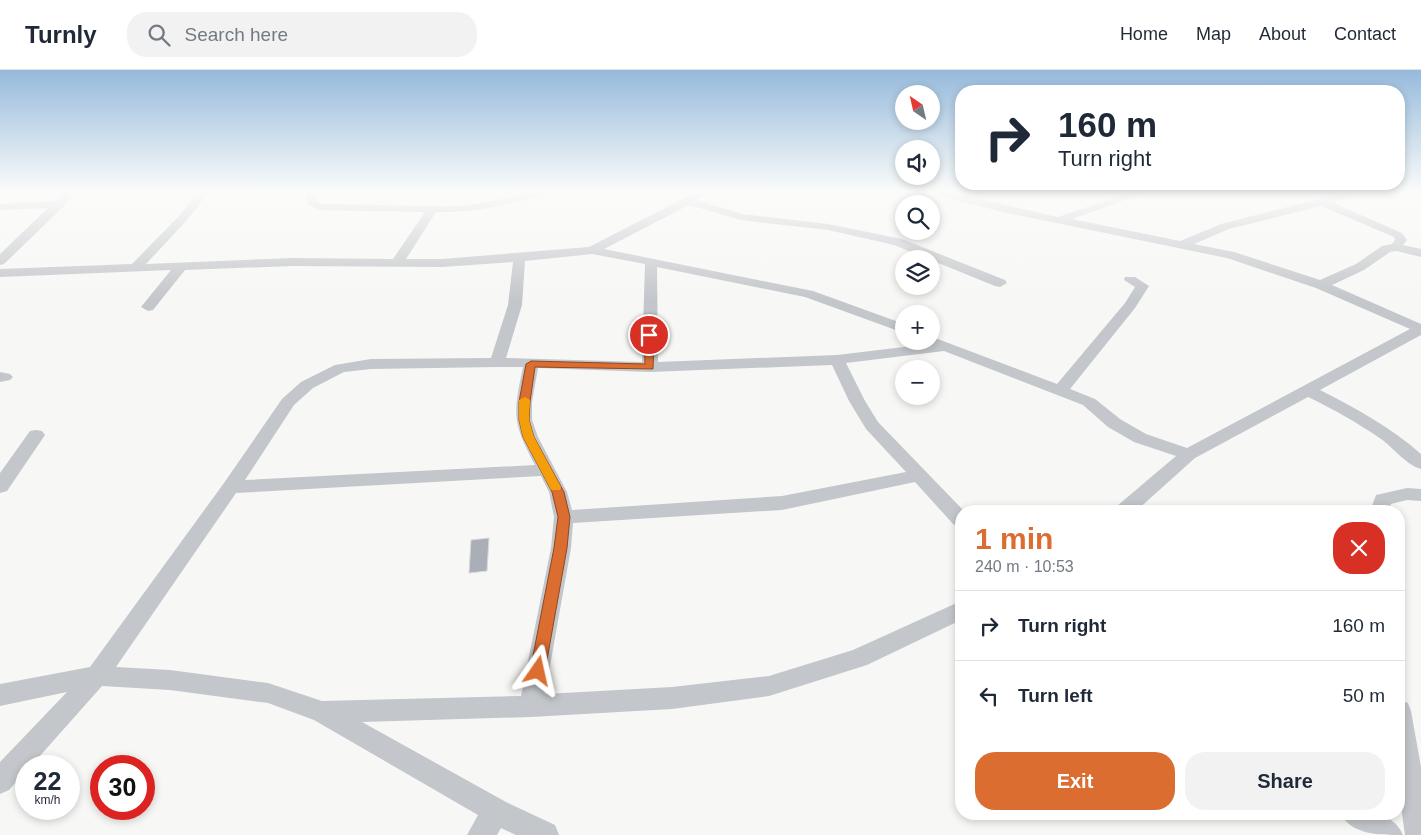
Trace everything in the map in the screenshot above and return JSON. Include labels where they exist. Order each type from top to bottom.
[{"type":"street","points":[[0,262],[34,229]]},
{"type":"street","points":[[135,268],[173,229]]},
{"type":"street","points":[[397,263],[420,229]]},
{"type":"street","points":[[592,250],[631,229]]},
{"type":"street","points":[[836,229],[892,241],[1000,283]]},
{"type":"street","points":[[1104,229],[1230,255],[1321,285],[1421,329]]},
{"type":"street","points":[[1184,244],[1200,235],[1218,229]]},
{"type":"street","points":[[1381,229],[1398,236],[1402,240],[1396,247]]},
{"type":"street","points":[[1321,285],[1360,267],[1386,249],[1396,247],[1421,253]]},
{"type":"street","points":[[0,273],[293,262],[397,263],[519,259],[592,250],[808,294],[895,326]]},
{"type":"street","points":[[497,362],[515,305],[519,259]]},
{"type":"street","points":[[650,262],[650,367]]},
{"type":"street","points":[[148,307],[181,266]]},
{"type":"street","points":[[1061,390],[1130,305],[1142,286],[1130,280]]},
{"type":"street","points":[[1131,505],[1189,454],[1421,329]]},
{"type":"street","points":[[940,344],[1089,402],[1114,423],[1140,438],[1189,454]]},
{"type":"street","points":[[0,781],[97,676],[231,487],[288,402],[307,385],[340,368],[371,364],[497,362],[650,367],[837,360],[896,350]]},
{"type":"street","points":[[837,360],[857,401],[872,425],[955,514]]},
{"type":"street","points":[[531,364],[524,402],[524,420],[529,437],[558,492],[564,517],[561,548],[531,706]]},
{"type":"street","points":[[1307,390],[1374,426],[1400,444],[1421,464]]},
{"type":"street","points":[[0,487],[36,435]]},
{"type":"street","points":[[231,487],[547,470]]},
{"type":"street","points":[[564,517],[782,502],[919,475]]},
{"type":"street","points":[[1381,505],[1383,500],[1406,494],[1421,495]]},
{"type":"street","points":[[322,712],[531,706],[672,698],[769,686],[859,658],[955,613]]},
{"type":"street","points":[[0,695],[97,676],[170,680],[268,693],[322,712],[496,811],[545,835]]},
{"type":"street","points":[[1405,748],[1419,835]]},
{"type":"street","points":[[481,835],[496,811]]},
{"type":"street","points":[[1364,820],[1389,835]]},
{"type":"building","points":[[489,538],[487,571],[469,573],[471,540]]},
{"type":"slow traffic","points":[[525,400],[524,420],[529,437],[555,487]]},
{"type":"route","points":[[538,671],[561,548],[564,517],[558,492],[529,437],[524,420],[524,402],[531,364],[650,367],[649,335]]}]
